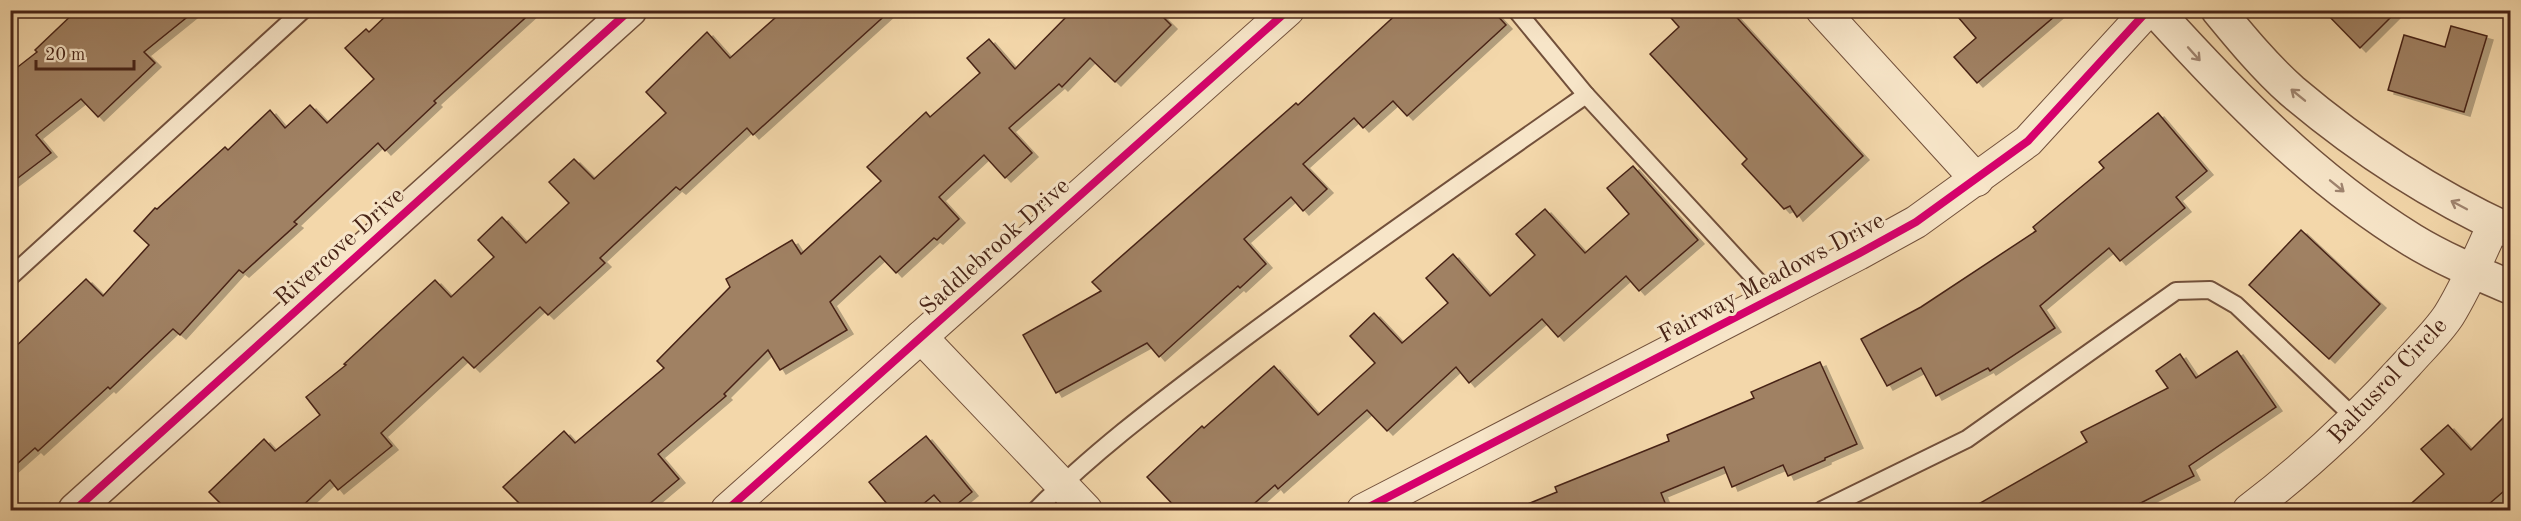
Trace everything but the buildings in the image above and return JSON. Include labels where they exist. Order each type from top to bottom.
[{"type":"street","name":"Rivercove Drive","points":[[75,510],[630,10]]},
{"type":"street","name":"Saddlebrook Drive","points":[[727,510],[1288,10]]},
{"type":"street","points":[[1822,10],[1977,180]]},
{"type":"street","name":"Fairway Meadows Drive","points":[[1363,510],[1916,222],[2028,141],[2148,10]]},
{"type":"street","points":[[2155,10],[2204,64],[2279,140],[2348,195],[2413,240],[2473,271],[2511,287]]},
{"type":"street","points":[[2218,10],[2291,89],[2350,137],[2408,177],[2502,228]]},
{"type":"street","name":"Baltusrol Circle","points":[[2249,510],[2315,456],[2395,378],[2448,316],[2473,271],[2502,228]]},
{"type":"street","points":[[921,337],[1086,510]]},
{"type":"lane","points":[[10,277],[303,10]]},
{"type":"lane","points":[[1516,10],[1586,95],[1773,298]]},
{"type":"lane","points":[[1035,510],[1061,484],[1145,413],[1364,249],[1586,95]]},
{"type":"lane","points":[[1822,510],[1968,439],[2176,291],[2210,290],[2236,305],[2355,418]]},
{"type":"cycle path","points":[[75,510],[630,10]]},
{"type":"cycle path","points":[[727,510],[1288,10]]},
{"type":"cycle path","points":[[1363,510],[1916,222],[2028,141],[2148,10]]}]
